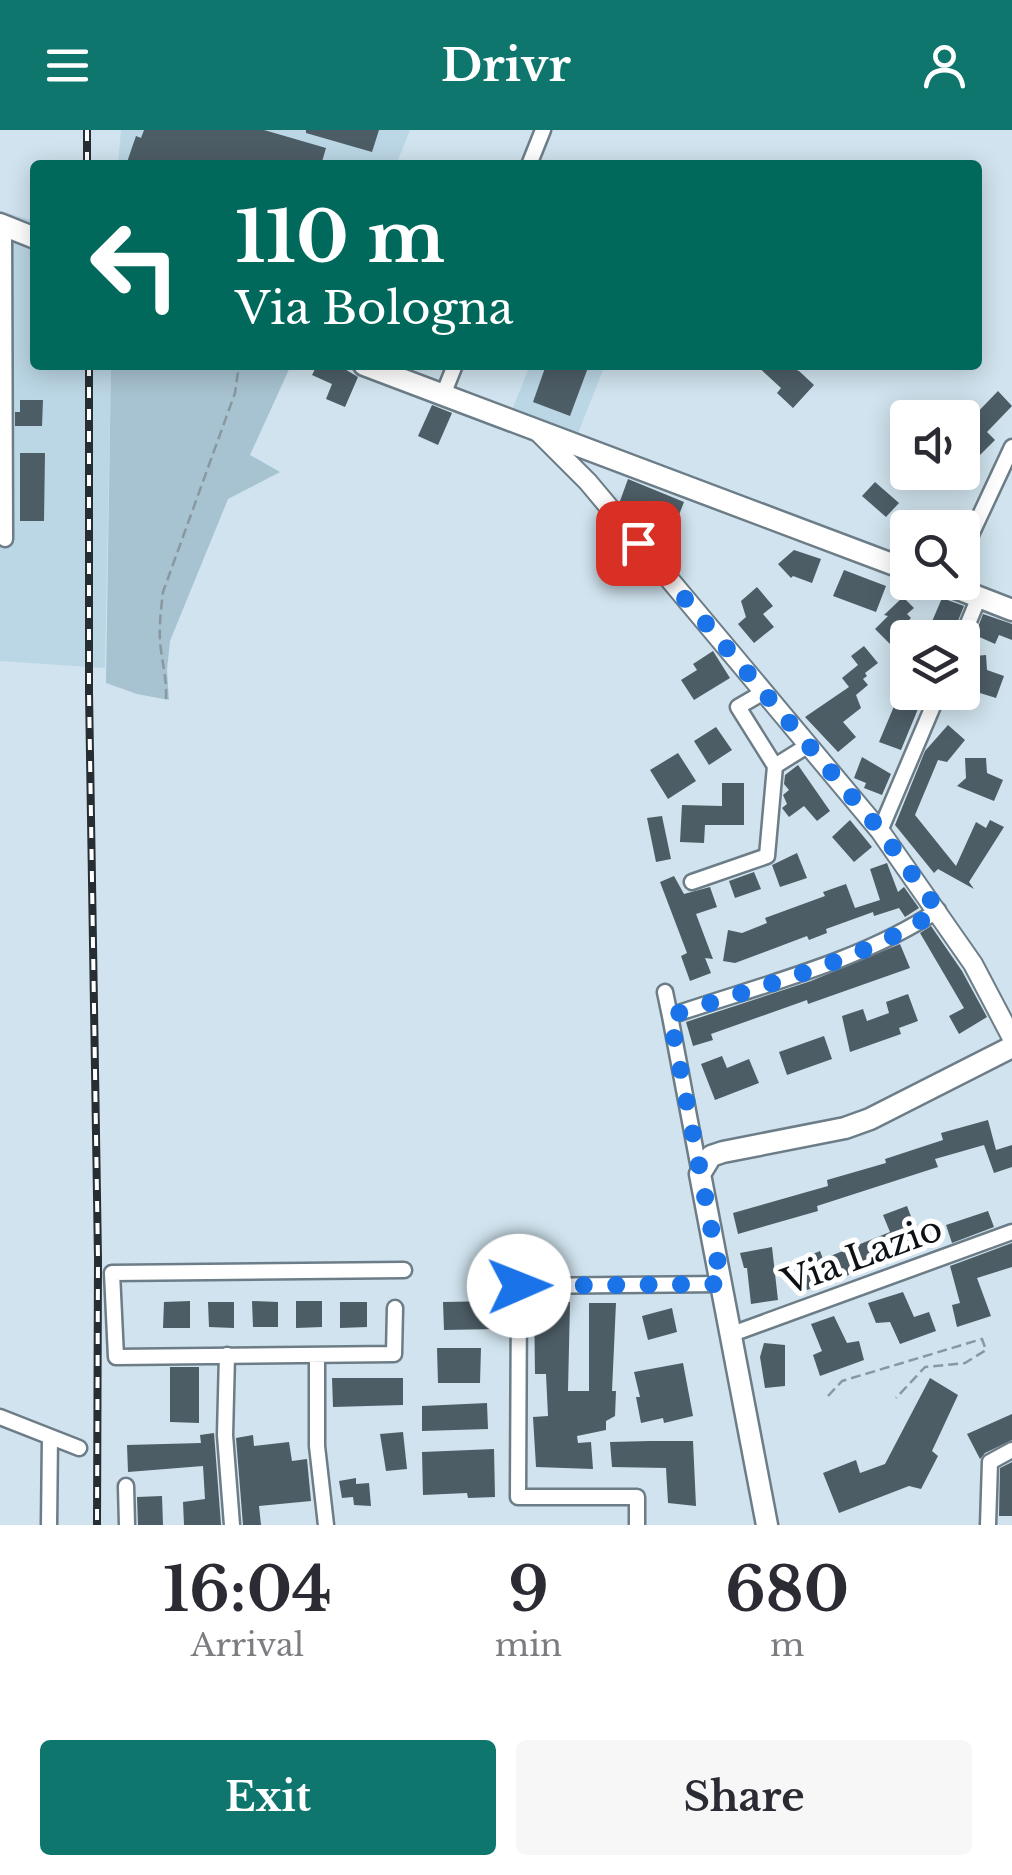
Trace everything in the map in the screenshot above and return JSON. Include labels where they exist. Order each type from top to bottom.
[{"type":"main road","points":[[2,224],[30,235]]},
{"type":"main road","points":[[377,370],[890,563]]},
{"type":"main road","points":[[980,597],[1012,610]]},
{"type":"main road","points":[[767,1525],[700,1174],[711,1156],[723,1152],[832,1131],[870,1119],[1012,1047]]},
{"type":"street","points":[[532,160],[542,130]]},
{"type":"street","points":[[2,224],[5,539]]},
{"type":"street","points":[[444,396],[453,370]]},
{"type":"street","points":[[536,431],[588,482],[880,830],[973,964],[1012,1038]]},
{"type":"street","points":[[980,515],[1012,447]]},
{"type":"street","points":[[588,482],[590,463],[602,455]]},
{"type":"street","points":[[692,882],[768,856],[775,766],[738,707],[762,693]]},
{"type":"street","points":[[880,830],[930,710]]},
{"type":"street","points":[[775,766],[807,746]]},
{"type":"street","points":[[670,1016],[841,958],[899,934],[938,910]]},
{"type":"street","points":[[665,992],[700,1174]]},
{"type":"street","name":"Via Lazio","points":[[732,1334],[1012,1232]]},
{"type":"street","points":[[395,1308],[394,1354],[116,1358],[112,1274],[404,1270]]},
{"type":"street","points":[[638,1525],[637,1497],[518,1497],[519,1286],[722,1284]]},
{"type":"street","points":[[227,1355],[225,1436],[232,1525]]},
{"type":"street","points":[[317,1356],[317,1446],[326,1525]]},
{"type":"street","points":[[0,1416],[79,1448]]},
{"type":"street","points":[[49,1525],[50,1437]]},
{"type":"street","points":[[988,1525],[990,1462],[1012,1450]]},
{"type":"street","points":[[126,1486],[126,1525]]},
{"type":"path","points":[[166,699],[168,678],[162,660],[159,621],[163,592],[235,393],[238,370]]},
{"type":"path","points":[[828,1396],[842,1381],[982,1339],[986,1350],[965,1363],[925,1367],[896,1398]]},
{"type":"shaded area","points":[[121,130],[410,130],[398,160],[118,160]]},
{"type":"shaded area","points":[[0,211],[30,220],[30,370],[111,370],[105,668],[0,661]]},
{"type":"shaded area","points":[[111,370],[289,370],[250,455],[280,472],[228,499],[170,641],[169,700],[106,683]]},
{"type":"shaded area","points":[[528,370],[603,370],[578,433],[513,408]]},
{"type":"building","points":[[144,130],[264,130],[326,148],[322,160],[128,160],[136,136],[141,138]]},
{"type":"building","points":[[306,130],[379,130],[372,152]]},
{"type":"building","points":[[314,370],[346,370],[358,377],[345,407],[326,399],[332,384],[312,375]]},
{"type":"building","points":[[544,370],[587,370],[570,416],[533,402]]},
{"type":"building","points":[[761,370],[796,370],[814,385],[793,408],[777,393],[781,388]]},
{"type":"building","points":[[998,391],[1012,406],[987,432],[995,440],[980,455],[980,410]]},
{"type":"building","points":[[20,400],[43,400],[42,426],[15,426]]},
{"type":"building","points":[[432,405],[452,413],[438,445],[418,436]]},
{"type":"building","points":[[20,453],[45,453],[44,521],[20,521]]},
{"type":"building","points":[[628,479],[684,502],[675,525],[624,506],[620,501]]},
{"type":"building","points":[[875,482],[899,503],[886,517],[862,496]]},
{"type":"building","points":[[794,550],[821,559],[812,583],[791,578],[778,564]]},
{"type":"building","points":[[844,570],[886,586],[876,612],[833,596]]},
{"type":"building","points":[[757,587],[773,606],[763,614],[774,627],[754,643],[738,624],[746,617],[741,601]]},
{"type":"building","points":[[900,600],[906,600],[914,608],[907,614],[909,620],[890,620],[890,644],[875,629],[888,616],[884,615]]},
{"type":"building","points":[[941,600],[964,606],[958,620],[933,620]]},
{"type":"building","points":[[983,614],[1012,624],[1012,640],[999,635],[995,644],[980,637]]},
{"type":"building","points":[[864,646],[878,663],[865,673],[863,679],[868,685],[856,695],[861,708],[843,722],[856,737],[838,752],[805,717],[849,687],[842,678],[858,665],[851,656]]},
{"type":"building","points":[[713,651],[730,678],[694,700],[681,680],[697,670],[693,664]]},
{"type":"building","points":[[986,655],[987,670],[1004,676],[996,698],[980,693],[980,656]]},
{"type":"building","points":[[892,710],[918,710],[901,750],[879,742]]},
{"type":"building","points":[[948,725],[965,740],[947,762],[938,760],[915,815],[956,866],[976,822],[986,828],[990,820],[1004,827],[969,882],[974,889],[938,869],[934,873],[895,825],[925,751]]},
{"type":"building","points":[[716,727],[732,750],[709,765],[694,741]]},
{"type":"building","points":[[678,753],[696,781],[668,799],[650,770]]},
{"type":"building","points":[[862,757],[891,774],[882,795],[864,788],[866,783],[854,778]]},
{"type":"building","points":[[965,758],[986,758],[987,773],[1003,780],[994,801],[957,786],[966,778]]},
{"type":"building","points":[[798,765],[830,811],[817,821],[804,806],[789,817],[782,808],[787,804],[783,795],[789,790],[784,784],[785,775]]},
{"type":"building","points":[[722,783],[744,783],[744,825],[705,825],[704,843],[680,842],[682,805],[722,806]]},
{"type":"building","points":[[662,816],[671,859],[656,862],[647,818]]},
{"type":"building","points":[[850,820],[872,847],[854,862],[832,837]]},
{"type":"building","points":[[797,853],[807,878],[780,887],[772,865]]},
{"type":"building","points":[[887,863],[898,892],[904,887],[919,908],[905,917],[899,908],[874,916],[873,912],[826,929],[827,933],[809,940],[807,936],[735,963],[723,961],[728,930],[742,933],[767,923],[765,918],[825,896],[823,892],[846,884],[855,908],[880,900],[870,869]]},
{"type":"building","points":[[754,872],[761,889],[735,898],[729,881]]},
{"type":"building","points":[[674,876],[684,894],[710,887],[717,907],[696,914],[713,959],[705,958],[711,973],[690,981],[681,956],[687,953],[660,882]]},
{"type":"building","points":[[931,926],[987,1017],[959,1034],[949,1016],[964,1008],[920,933]]},
{"type":"building","points":[[900,944],[910,968],[711,1034],[713,1040],[693,1046],[686,1022],[811,981]]},
{"type":"building","points":[[908,994],[918,1021],[899,1028],[901,1034],[850,1052],[842,1016],[863,1009],[867,1021],[889,1013],[886,1002]]},
{"type":"building","points":[[824,1036],[832,1059],[787,1075],[779,1052]]},
{"type":"building","points":[[722,1056],[727,1068],[749,1059],[759,1083],[715,1100],[701,1064]]},
{"type":"building","points":[[988,1120],[996,1150],[1012,1145],[1012,1167],[994,1173],[984,1145],[935,1159],[938,1167],[817,1206],[818,1211],[738,1234],[733,1213],[828,1186],[827,1180],[886,1163],[885,1159],[943,1140],[941,1133]]},
{"type":"building","points":[[907,1206],[923,1248],[807,1290],[797,1261],[820,1251],[823,1259],[890,1232],[883,1215]]},
{"type":"building","points":[[988,1211],[994,1227],[952,1243],[946,1225]]},
{"type":"building","points":[[1012,1243],[1012,1267],[977,1278],[991,1316],[957,1327],[952,1305],[960,1303],[950,1266]]},
{"type":"building","points":[[772,1247],[778,1300],[751,1304],[747,1268],[740,1253]]},
{"type":"building","points":[[903,1292],[914,1317],[929,1312],[936,1331],[900,1344],[890,1322],[876,1323],[868,1303]]},
{"type":"building","points":[[190,1301],[190,1328],[163,1328],[164,1302]]},
{"type":"building","points":[[252,1301],[278,1302],[278,1327],[253,1327]]},
{"type":"building","points":[[296,1301],[322,1301],[322,1327],[296,1328]]},
{"type":"building","points":[[497,1301],[497,1329],[444,1330],[443,1302]]},
{"type":"building","points":[[534,1301],[570,1302],[568,1391],[589,1391],[589,1303],[616,1303],[612,1391],[616,1391],[615,1416],[606,1421],[606,1430],[577,1436],[578,1443],[591,1442],[593,1469],[536,1467],[533,1417],[548,1416],[546,1374],[535,1374]]},
{"type":"building","points":[[208,1302],[234,1302],[234,1328],[209,1327]]},
{"type":"building","points":[[340,1302],[367,1302],[367,1327],[340,1328]]},
{"type":"building","points":[[672,1308],[677,1332],[648,1340],[642,1316]]},
{"type":"building","points":[[834,1316],[847,1343],[859,1341],[864,1360],[820,1376],[813,1355],[822,1351],[811,1324]]},
{"type":"building","points":[[764,1343],[785,1345],[785,1386],[765,1388],[760,1357]]},
{"type":"building","points":[[437,1348],[481,1348],[480,1383],[438,1383]]},
{"type":"building","points":[[683,1363],[693,1416],[664,1423],[663,1418],[641,1423],[634,1372]]},
{"type":"building","points":[[170,1367],[199,1367],[199,1423],[170,1422]]},
{"type":"building","points":[[332,1378],[403,1378],[403,1405],[333,1407]]},
{"type":"building","points":[[930,1378],[958,1395],[932,1451],[938,1456],[921,1489],[909,1486],[839,1513],[823,1473],[856,1460],[860,1473],[885,1464]]},
{"type":"building","points":[[487,1403],[488,1429],[422,1431],[422,1406]]},
{"type":"building","points":[[1012,1414],[1012,1440],[980,1459],[967,1434]]},
{"type":"building","points":[[403,1432],[407,1469],[386,1471],[380,1434]]},
{"type":"building","points":[[214,1433],[221,1525],[184,1525],[183,1502],[205,1499],[203,1466],[128,1472],[127,1445],[201,1443],[200,1435]]},
{"type":"building","points":[[253,1435],[254,1446],[289,1442],[292,1461],[307,1459],[311,1501],[259,1506],[261,1525],[243,1525],[236,1438]]},
{"type":"building","points":[[693,1441],[696,1506],[668,1503],[666,1468],[612,1467],[610,1442]]},
{"type":"building","points":[[494,1449],[495,1497],[468,1498],[467,1493],[423,1495],[422,1452]]},
{"type":"building","points":[[1012,1462],[1012,1516],[999,1516],[1000,1468]]},
{"type":"building","points":[[356,1478],[356,1484],[369,1483],[371,1506],[354,1505],[353,1497],[342,1498],[339,1481]]},
{"type":"building","points":[[162,1496],[163,1525],[138,1525],[137,1497]]},
{"type":"railway","points":[[87,130],[87,160]]},
{"type":"railway","points":[[89,370],[97,1525]]},
{"type":"route","points":[[519,1286],[722,1284],[670,1016],[841,958],[899,934],[938,910],[880,830],[638,543]]}]
